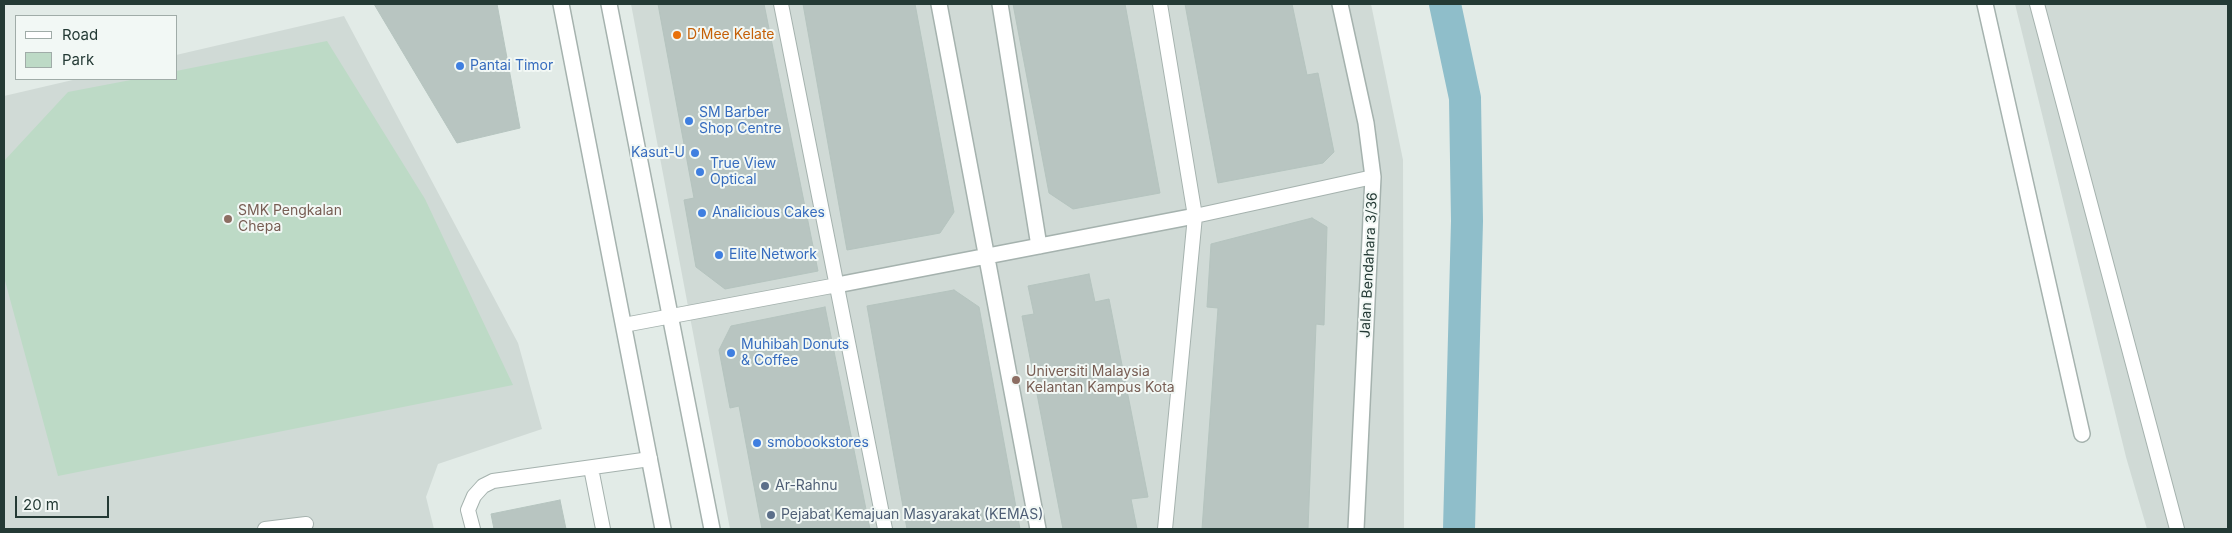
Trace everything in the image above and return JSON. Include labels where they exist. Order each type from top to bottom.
[{"type":"street","points":[[561,4],[663,529]]},
{"type":"street","points":[[609,4],[712,529]]},
{"type":"street","points":[[939,4],[1038,529]]},
{"type":"street","points":[[1000,4],[1039,246]]},
{"type":"street","name":"Jalan Bendahara 3/36","points":[[1340,4],[1366,123],[1373,177],[1356,529]]},
{"type":"street","points":[[1985,4],[2082,434]]},
{"type":"street","points":[[837,285],[1195,216]]},
{"type":"lane","points":[[781,4],[885,529]]},
{"type":"lane","points":[[1160,4],[1195,216],[1165,529]]},
{"type":"lane","points":[[2037,4],[2177,529]]},
{"type":"lane","points":[[1195,216],[1373,177]]},
{"type":"lane","points":[[624,324],[837,285]]},
{"type":"lane","points":[[473,529],[468,510],[474,496],[483,486],[493,482],[650,459]]},
{"type":"lane","points":[[591,468],[603,529]]},
{"type":"lane","points":[[265,529],[306,524]]},
{"type":"shaded area","points":[[631,4],[1371,4],[1403,160],[1404,529],[730,529]]},
{"type":"shaded area","points":[[2015,4],[2228,4],[2228,529],[2147,529],[2126,457]]},
{"type":"shaded area","name":"SMK Pengkalan Chepa","points":[[344,16],[518,343],[542,429],[438,464],[426,497],[434,529],[4,529],[4,96],[73,80],[178,80],[178,55]]},
{"type":"green space","name":"SMK Pengkalan Chepa","points":[[327,41],[425,199],[513,385],[58,476],[4,277],[4,161],[68,92],[131,80],[178,80],[178,71]]},
{"type":"building","name":"Pantai Timor","points":[[374,4],[497,4],[520,128],[457,143]]},
{"type":"building","points":[[658,4],[764,4],[818,271],[725,289],[696,267],[684,200],[694,198]]},
{"type":"building","points":[[803,4],[915,4],[954,212],[940,233],[847,250]]},
{"type":"building","points":[[1013,4],[1125,4],[1160,193],[1073,209],[1049,193]]},
{"type":"building","points":[[1185,4],[1292,4],[1307,75],[1318,73],[1334,152],[1323,163],[1218,183]]},
{"type":"building","points":[[1312,218],[1327,227],[1324,325],[1316,324],[1308,529],[1202,529],[1218,308],[1207,307],[1211,244]]},
{"type":"building","points":[[1089,274],[1095,302],[1109,299],[1148,497],[1131,499],[1137,529],[1063,529],[1022,316],[1034,314],[1028,286]]},
{"type":"building","points":[[954,290],[979,307],[1020,529],[907,529],[867,306]]},
{"type":"building","points":[[825,307],[870,529],[762,529],[739,406],[730,408],[719,350],[731,326]]},
{"type":"building","points":[[560,500],[566,529],[494,529],[491,514]]},
{"type":"waterway","points":[[1445,4],[1465,98],[1467,221],[1459,529]]},
{"type":"place","name":"D’Mee Kelate","points":[[677,35]]},
{"type":"place","name":"Pantai Timor","points":[[460,66]]},
{"type":"place","name":"SM Barber Shop Centre","points":[[689,121]]},
{"type":"place","name":"Kasut-U","points":[[695,153]]},
{"type":"place","name":"True View Optical","points":[[700,172]]},
{"type":"place","name":"Analicious Cakes","points":[[702,213]]},
{"type":"place","name":"SMK Pengkalan Chepa","points":[[228,219]]},
{"type":"place","name":"Elite Network","points":[[719,255]]},
{"type":"place","name":"Muhibah Donuts & Coffee","points":[[731,353]]},
{"type":"place","name":"Universiti Malaysia Kelantan Kampus Kota","points":[[1016,380]]},
{"type":"place","name":"smobookstores","points":[[757,443]]},
{"type":"place","name":"Ar-Rahnu","points":[[765,486]]},
{"type":"place","name":"Pejabat Kemajuan Masyarakat (KEMAS)","points":[[771,515]]}]
